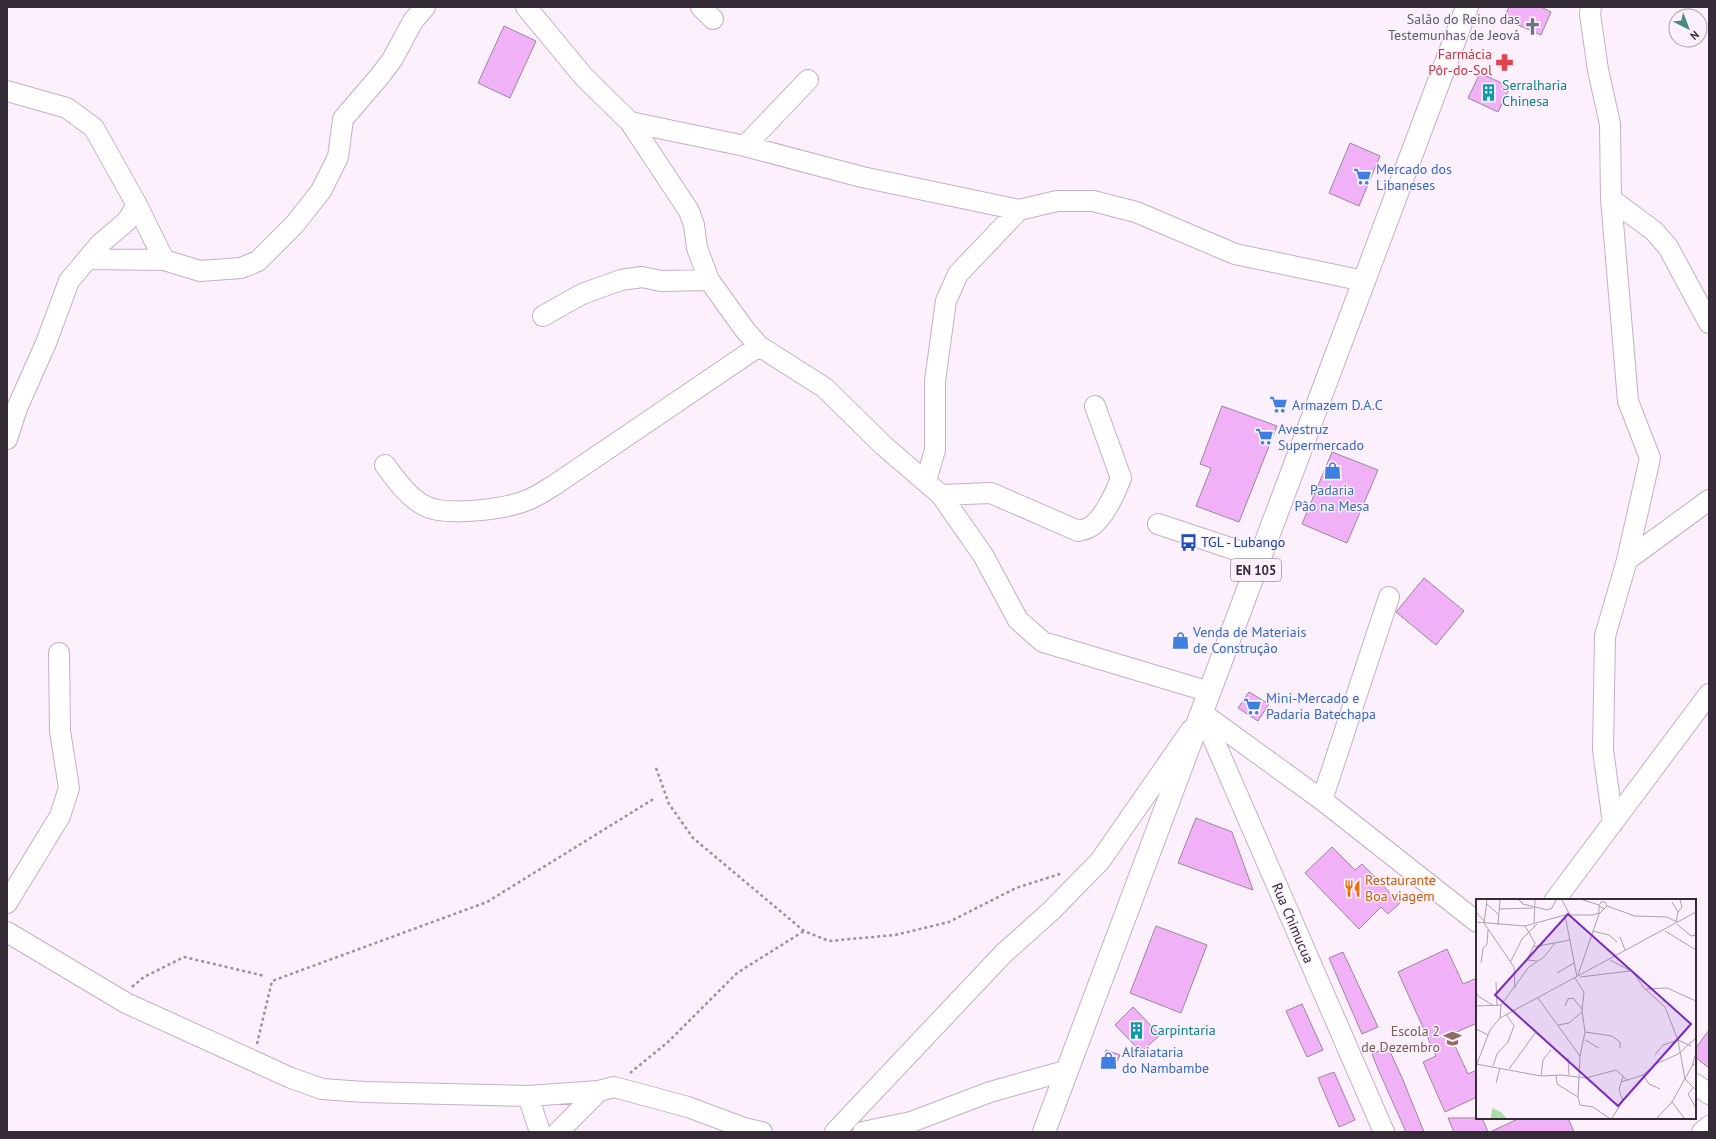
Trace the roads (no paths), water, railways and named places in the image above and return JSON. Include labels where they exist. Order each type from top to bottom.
[{"type":"main road","name":"EN 105","points":[[1044,1132],[1467,7]]},
{"type":"street","points":[[89,259],[164,260],[200,271],[241,268],[258,261],[294,225],[321,191],[338,157],[343,119],[392,60],[413,21],[425,7]]},
{"type":"street","points":[[526,7],[584,77],[630,122],[689,211],[694,225],[697,248],[709,280],[759,346],[825,388],[884,446],[941,495],[983,555],[1018,620],[1043,642],[1210,692]]},
{"type":"street","points":[[1591,7],[1590,14],[1598,70],[1610,124],[1611,199],[1628,402],[1650,458],[1627,560],[1605,636],[1603,750],[1613,823]]},
{"type":"street","points":[[745,146],[808,80]]},
{"type":"street","points":[[7,91],[67,108],[94,128],[137,204],[164,260]]},
{"type":"street","points":[[630,122],[745,146],[862,177],[1019,210],[1057,201],[1093,201],[1136,212],[1235,254],[1364,281]]},
{"type":"street","points":[[1611,199],[1654,231],[1668,247],[1709,323]]},
{"type":"street","points":[[7,439],[12,406],[46,343],[69,281],[79,268],[89,259],[100,244],[127,221],[137,204]]},
{"type":"street","points":[[926,481],[935,450],[935,381],[946,301],[958,274],[1019,210]]},
{"type":"street","points":[[543,316],[582,294],[621,280],[642,277],[661,281],[709,280]]},
{"type":"street","points":[[385,465],[406,492],[426,506],[461,512],[500,508],[529,500],[563,480],[759,346]]},
{"type":"street","points":[[941,495],[991,493],[1078,532],[1091,527],[1101,516],[1121,478],[1095,406]]},
{"type":"street","points":[[1627,560],[1709,500]]},
{"type":"street","points":[[1158,524],[1260,558]]},
{"type":"street","points":[[1322,800],[1389,597]]},
{"type":"street","points":[[7,903],[60,816],[69,788],[60,731],[59,653]]},
{"type":"street","points":[[1556,899],[1709,694]]},
{"type":"street","points":[[835,1132],[1003,954],[1051,911],[1100,861],[1202,713],[1322,800],[1476,921]]},
{"type":"street","name":"Rua Chimucua","points":[[1202,713],[1384,1132]]},
{"type":"street","points":[[7,932],[126,1003],[291,1078],[322,1089],[364,1092],[528,1096],[607,1089],[688,1107],[744,1128],[762,1132]]},
{"type":"street","points":[[863,1132],[911,1122],[990,1092],[1068,1070]]},
{"type":"street","points":[[1696,1085],[1709,1094]]},
{"type":"street","points":[[558,1132],[607,1089]]},
{"type":"street","points":[[528,1096],[540,1132]]},
{"type":"street","points":[[1702,1132],[1709,1126]]},
{"type":"place","name":"Salão do Reino das Testemunhas de Jeová","points":[[1533,27]]},
{"type":"place","name":"Farmácia Pôr-do-Sol","points":[[1505,62]]},
{"type":"place","name":"Serralharia Chinesa","points":[[1489,93]]},
{"type":"place","name":"Mercado dos Libaneses","points":[[1363,177]]},
{"type":"place","name":"Armazem D.A.C","points":[[1279,405]]},
{"type":"place","name":"Avestruz Supermercado","points":[[1265,437]]},
{"type":"place","name":"Padaria Pão na Mesa","points":[[1332,470]]},
{"type":"place","name":"TGL - Lubango","points":[[1188,542]]},
{"type":"place","name":"Venda de Materiais de Construção","points":[[1180,640]]},
{"type":"place","name":"Mini-Mercado e Padaria Batechapa","points":[[1253,706]]},
{"type":"place","name":"Restaurante Boa viagem","points":[[1352,888]]},
{"type":"place","name":"Carpintaria","points":[[1137,1030]]},
{"type":"place","name":"Escola 2 de Dezembro","points":[[1453,1039]]},
{"type":"place","name":"Alfaiataria do Nambambe","points":[[1109,1060]]}]
